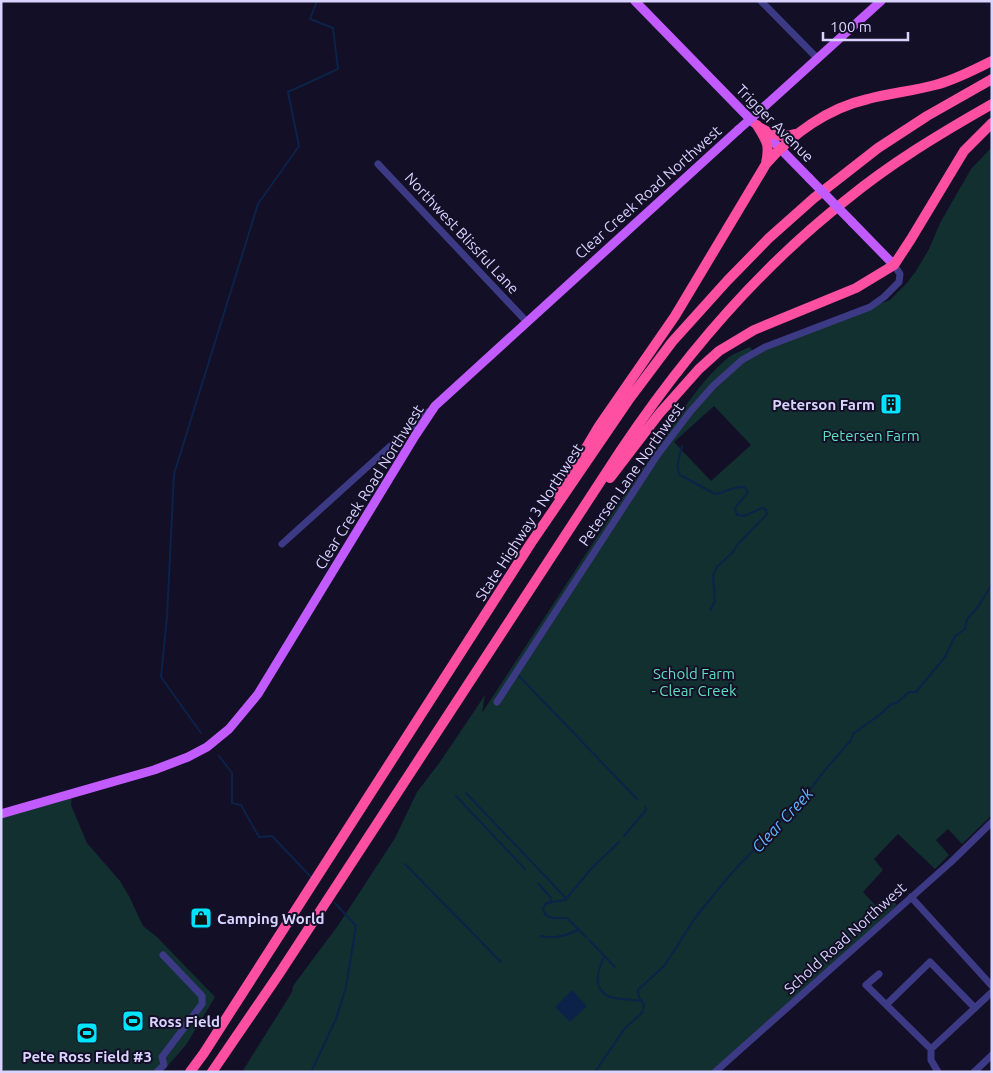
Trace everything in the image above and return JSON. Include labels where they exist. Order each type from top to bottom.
[{"type":"highway","points":[[531,543],[575,464],[675,316],[766,164],[780,148],[796,134],[848,105],[866,99],[943,83],[992,62]]},
{"type":"highway","name":"State Highway 3 Northwest","points":[[190,1072],[432,700],[531,543],[655,364],[708,300],[791,217],[871,154],[927,116],[992,78]]},
{"type":"highway","points":[[212,1072],[279,974],[635,429],[669,381],[712,327],[784,254],[846,199],[920,146],[992,104]]},
{"type":"highway","points":[[569,530],[659,414],[711,357],[739,338],[856,288],[894,265],[964,150],[992,123]]},
{"type":"highway","points":[[757,125],[779,136],[784,137],[796,134]]},
{"type":"highway","points":[[757,125],[768,144],[769,152],[766,164]]},
{"type":"main road","name":"Trigger Avenue","points":[[635,1],[894,265]]},
{"type":"main road","name":"Clear Creek Road Northwest","points":[[1,814],[166,766],[198,752],[229,729],[248,708],[260,690],[435,406],[881,1]]},
{"type":"street","points":[[761,1],[817,58]]},
{"type":"street","name":"Northwest Blissful Lane","points":[[378,164],[526,322]]},
{"type":"street","name":"Petersen Lane Northwest","points":[[497,702],[656,457],[702,398],[742,360],[765,347],[870,307],[900,282],[900,274],[894,265]]},
{"type":"street","points":[[282,544],[435,406]]},
{"type":"street","name":"Schold Road Northwest","points":[[715,1072],[951,862],[992,822]]},
{"type":"street","points":[[911,897],[992,986]]},
{"type":"street","points":[[157,1072],[164,1065],[162,1057],[202,1004],[202,996],[163,955]]},
{"type":"street","points":[[886,1004],[930,962],[975,1008]]},
{"type":"street","points":[[879,974],[866,985],[931,1049],[931,1060],[938,1072]]},
{"type":"street","points":[[931,1049],[992,992]]},
{"type":"street","points":[[974,1072],[992,1055]]},
{"type":"green space","name":"Schold Farm - Clear Creek","points":[[992,147],[992,815],[962,844],[948,829],[936,840],[949,855],[935,869],[898,834],[874,859],[883,870],[863,892],[875,905],[888,895],[897,905],[781,1011],[778,1010],[781,1014],[715,1072],[242,1072],[292,992],[293,986],[339,924],[395,838],[417,792],[440,762],[485,695],[482,713],[638,474],[703,383],[729,357],[750,347],[753,352],[890,300],[916,271],[929,249],[940,223],[971,169]],"holes":[[[714,406],[751,445],[711,481],[674,442]]]},
{"type":"green space","points":[[72,794],[71,805],[87,843],[120,881],[143,926],[157,937],[215,997],[186,1045],[162,1072],[6,1072],[1,1068],[1,814]]},
{"type":"water","points":[[572,990],[587,1006],[570,1022],[555,1007]]},
{"type":"waterway","points":[[201,733],[161,677],[167,617],[174,474],[258,204],[299,146],[288,92],[338,69],[333,28],[310,19],[317,1]]},
{"type":"waterway","points":[[682,446],[678,465],[680,475],[715,494],[745,487],[748,492],[735,509],[737,515],[744,516],[762,508],[766,510],[767,514],[717,567],[713,576],[715,601],[710,610]]},
{"type":"waterway","name":"Clear Creek","points":[[595,1072],[625,1028],[642,1013],[644,1005],[639,997],[638,990],[665,965],[695,918],[729,876],[808,792],[851,740],[853,734],[891,704],[897,703],[909,692],[916,692],[945,657],[955,636],[965,629],[967,619],[978,607],[992,584]]},
{"type":"waterway","points":[[519,676],[637,799]]},
{"type":"waterway","points":[[219,756],[232,773],[232,803],[241,805],[259,837],[272,836],[310,876]]},
{"type":"waterway","points":[[466,793],[565,897],[565,900]]},
{"type":"waterway","points":[[456,796],[525,869]]},
{"type":"waterway","points":[[624,836],[646,810],[645,807]]},
{"type":"waterway","points":[[586,937],[567,918],[549,917],[544,913],[543,909],[546,903],[565,900],[591,869],[619,842]]},
{"type":"waterway","points":[[405,864],[501,962]]},
{"type":"waterway","points":[[538,883],[551,898],[551,902]]},
{"type":"waterway","points":[[311,1072],[336,1019],[346,987],[356,926],[335,903]]},
{"type":"waterway","points":[[540,936],[560,936],[579,929]]},
{"type":"waterway","points":[[589,940],[615,967]]},
{"type":"waterway","points":[[604,956],[598,973],[598,984],[604,994],[612,998],[642,1001]]},
{"type":"place","name":"Peterson Farm","points":[[891,404]]},
{"type":"place","name":"Camping World","points":[[201,918]]},
{"type":"place","name":"Ross Field","points":[[133,1021]]},
{"type":"place","name":"Pete Ross Field #3","points":[[87,1033]]},
{"type":"park label","name":"Petersen Farm","points":[[871,435]]}]
